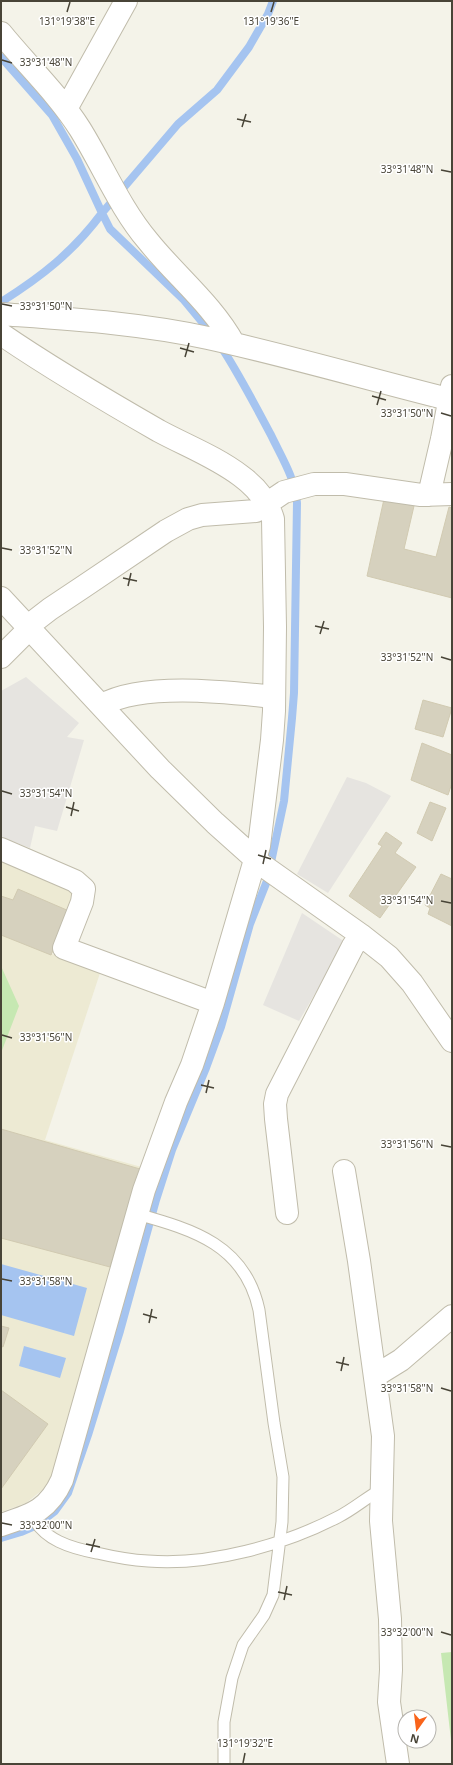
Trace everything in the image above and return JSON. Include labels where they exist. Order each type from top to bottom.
[{"type":"street","points":[[66,109],[126,1]]},
{"type":"street","points":[[1,33],[54,92],[80,129],[132,219],[148,241],[214,313],[234,344]]},
{"type":"street","points":[[1,314],[79,319],[207,338],[451,395],[429,495]]},
{"type":"street","points":[[1,334],[80,384],[161,431],[224,463],[243,477],[267,503],[271,512],[274,527],[274,697],[272,740],[259,846],[265,867],[213,1003],[192,1065],[156,1154],[137,1214],[68,1464],[50,1502],[32,1514],[1,1525]]},
{"type":"street","points":[[1,657],[29,627],[46,612],[166,531],[188,519],[202,515],[256,511],[284,492],[314,484],[345,484],[429,495],[452,494]]},
{"type":"street","points":[[1,598],[185,794],[265,867],[361,935],[389,957],[436,1017],[452,1041]]},
{"type":"street","points":[[102,706],[113,699],[122,696],[162,692],[215,692],[274,697]]},
{"type":"street","points":[[1,849],[75,881],[84,889],[82,902],[64,948],[213,1003]]},
{"type":"street","points":[[287,1213],[276,1119],[275,1104],[277,1094],[353,946],[361,935]]},
{"type":"street","points":[[344,1171],[359,1261],[383,1436],[381,1521],[390,1626],[391,1670],[389,1702],[398,1764]]},
{"type":"street","points":[[375,1376],[401,1360],[452,1316]]},
{"type":"lane","points":[[137,1214],[189,1230],[218,1245],[232,1256],[242,1270],[256,1298],[283,1477],[283,1502],[273,1595],[264,1615],[243,1644],[232,1678],[224,1722],[224,1764]]},
{"type":"lane","points":[[32,1514],[39,1527],[47,1535],[58,1542],[92,1552],[120,1558],[149,1561],[205,1559],[228,1555],[280,1541],[339,1516],[382,1489]]},
{"type":"shaded area","points":[[26,677],[79,723],[67,737],[84,740],[57,831],[35,826],[30,848],[1,837],[1,691]]},
{"type":"shaded area","points":[[347,777],[366,783],[391,796],[328,893],[297,874]]},
{"type":"shaded area","points":[[1,855],[74,885],[74,897],[52,954],[101,970],[45,1140],[145,1168],[51,1483],[26,1503],[1,1512]]},
{"type":"shaded area","points":[[302,913],[345,942],[299,1021],[263,1005]]},
{"type":"green space","points":[[1,966],[19,1006],[1,1053]]},
{"type":"green space","points":[[452,1652],[452,1749],[441,1653]]},
{"type":"water","points":[[1,1264],[87,1288],[74,1336],[1,1315]]},
{"type":"water","points":[[24,1346],[66,1358],[60,1378],[19,1366]]},
{"type":"building","points":[[384,499],[414,506],[404,549],[436,557],[449,507],[452,508],[452,598],[367,576]]},
{"type":"building","points":[[423,700],[452,708],[443,737],[415,729]]},
{"type":"building","points":[[422,743],[452,755],[452,783],[448,795],[411,780]]},
{"type":"building","points":[[430,802],[446,808],[432,841],[417,833]]},
{"type":"building","points":[[386,832],[402,843],[395,853],[416,867],[380,918],[349,896],[382,846],[378,844]]},
{"type":"building","points":[[441,874],[452,879],[452,926],[428,914],[430,908],[425,905]]},
{"type":"building","points":[[18,889],[69,911],[51,955],[1,935],[1,896],[13,900]]},
{"type":"building","points":[[1,1129],[140,1169],[110,1267],[1,1238]]},
{"type":"building","points":[[1,1326],[9,1328],[3,1347],[1,1346]]},
{"type":"building","points":[[1,1390],[48,1424],[1,1489]]},
{"type":"waterway","points":[[212,334],[183,299],[110,229],[102,213],[178,124],[217,90],[249,47],[268,14],[273,1]]},
{"type":"waterway","points":[[1,57],[52,115],[77,159],[102,213],[80,240],[56,263],[30,283],[1,302]]},
{"type":"waterway","points":[[1,1538],[37,1525],[55,1511],[68,1493],[88,1435],[120,1331],[156,1200],[172,1150],[206,1068],[221,1027],[250,924],[267,881],[284,801],[294,693],[296,494],[291,477],[271,435],[220,345]]}]
